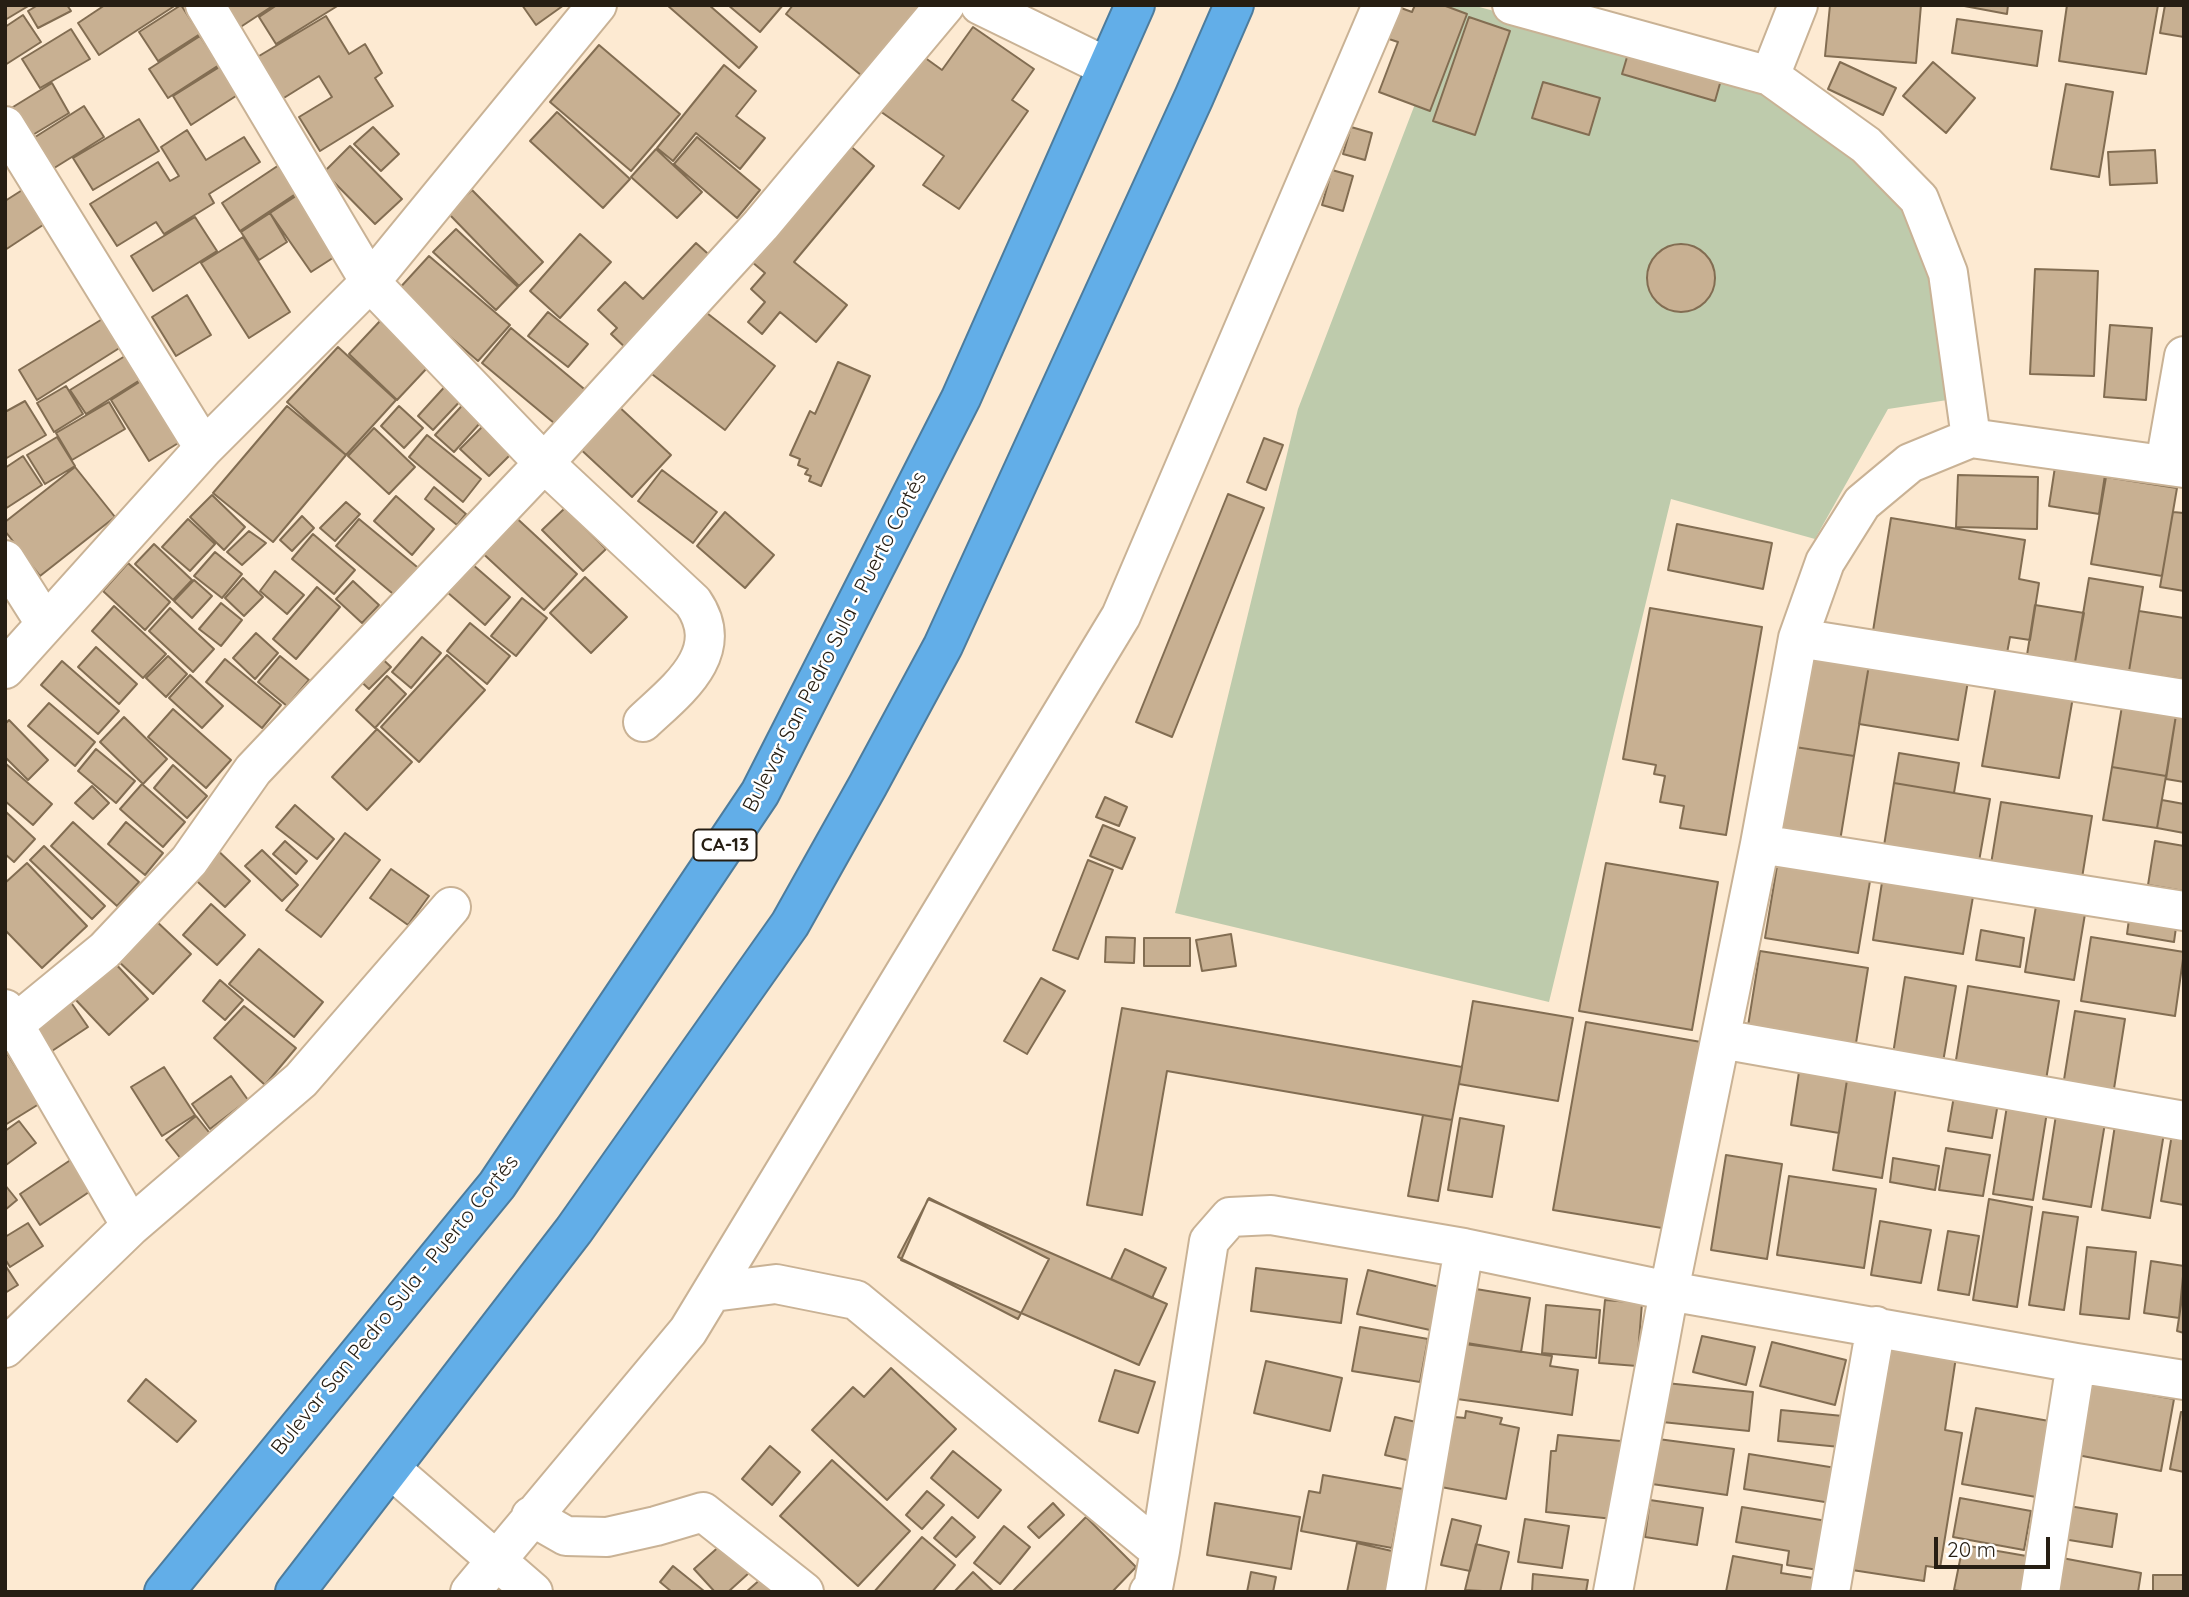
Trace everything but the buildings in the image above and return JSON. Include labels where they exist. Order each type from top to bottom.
[{"type":"highway","name":"Bulevar San Pedro Sula - Puerto Cortés","points":[[164,1592],[497,1185],[760,793],[961,397],[1135,5]]},
{"type":"highway","points":[[295,1592],[574,1230],[790,924],[943,646],[1234,5]]},
{"type":"street","points":[[205,5],[370,282],[544,463],[693,602],[702,616],[706,629],[704,650],[688,680],[643,722]]},
{"type":"street","points":[[5,669],[204,448],[370,282],[597,5]]},
{"type":"street","points":[[131,1226],[9,1023],[105,950],[189,861],[253,770],[544,463],[761,225],[946,5]]},
{"type":"street","points":[[980,5],[1107,67]]},
{"type":"street","points":[[470,1592],[688,1331],[1121,616],[1382,5]]},
{"type":"street","points":[[1513,5],[1770,76],[1866,145],[1919,199],[1948,273],[1971,438]]},
{"type":"street","points":[[1770,76],[1798,5]]},
{"type":"street","points":[[5,126],[204,448]]},
{"type":"street","points":[[1613,1592],[1670,1291],[1760,844],[1797,638],[1825,562],[1862,503],[1910,463],[1971,438],[2174,466],[2184,356]]},
{"type":"street","points":[[5,560],[45,623]]},
{"type":"street","points":[[1797,638],[2184,699]]},
{"type":"street","points":[[1760,844],[2184,911]]},
{"type":"street","points":[[5,1348],[131,1226],[301,1080],[450,907]]},
{"type":"street","points":[[1721,1039],[2184,1121]]},
{"type":"street","points":[[1149,1592],[1153,1588],[1160,1551],[1209,1241],[1230,1217],[1271,1215],[1464,1248],[1670,1291],[2184,1380]]},
{"type":"street","points":[[1405,1592],[1464,1248]]},
{"type":"street","points":[[713,1292],[776,1284],[856,1300],[1160,1551]]},
{"type":"street","points":[[1830,1592],[1876,1326]]},
{"type":"street","points":[[2040,1592],[2076,1363]]},
{"type":"street","points":[[391,1469],[533,1592]]},
{"type":"street","points":[[531,1516],[566,1536],[607,1536],[656,1526],[703,1512],[804,1592]]},
{"type":"green space","points":[[1453,5],[1472,5],[1744,79],[1820,125],[1906,202],[1938,273],[1954,399],[1888,409],[1815,539],[1671,499],[1549,1002],[1175,913],[1298,409]]}]
